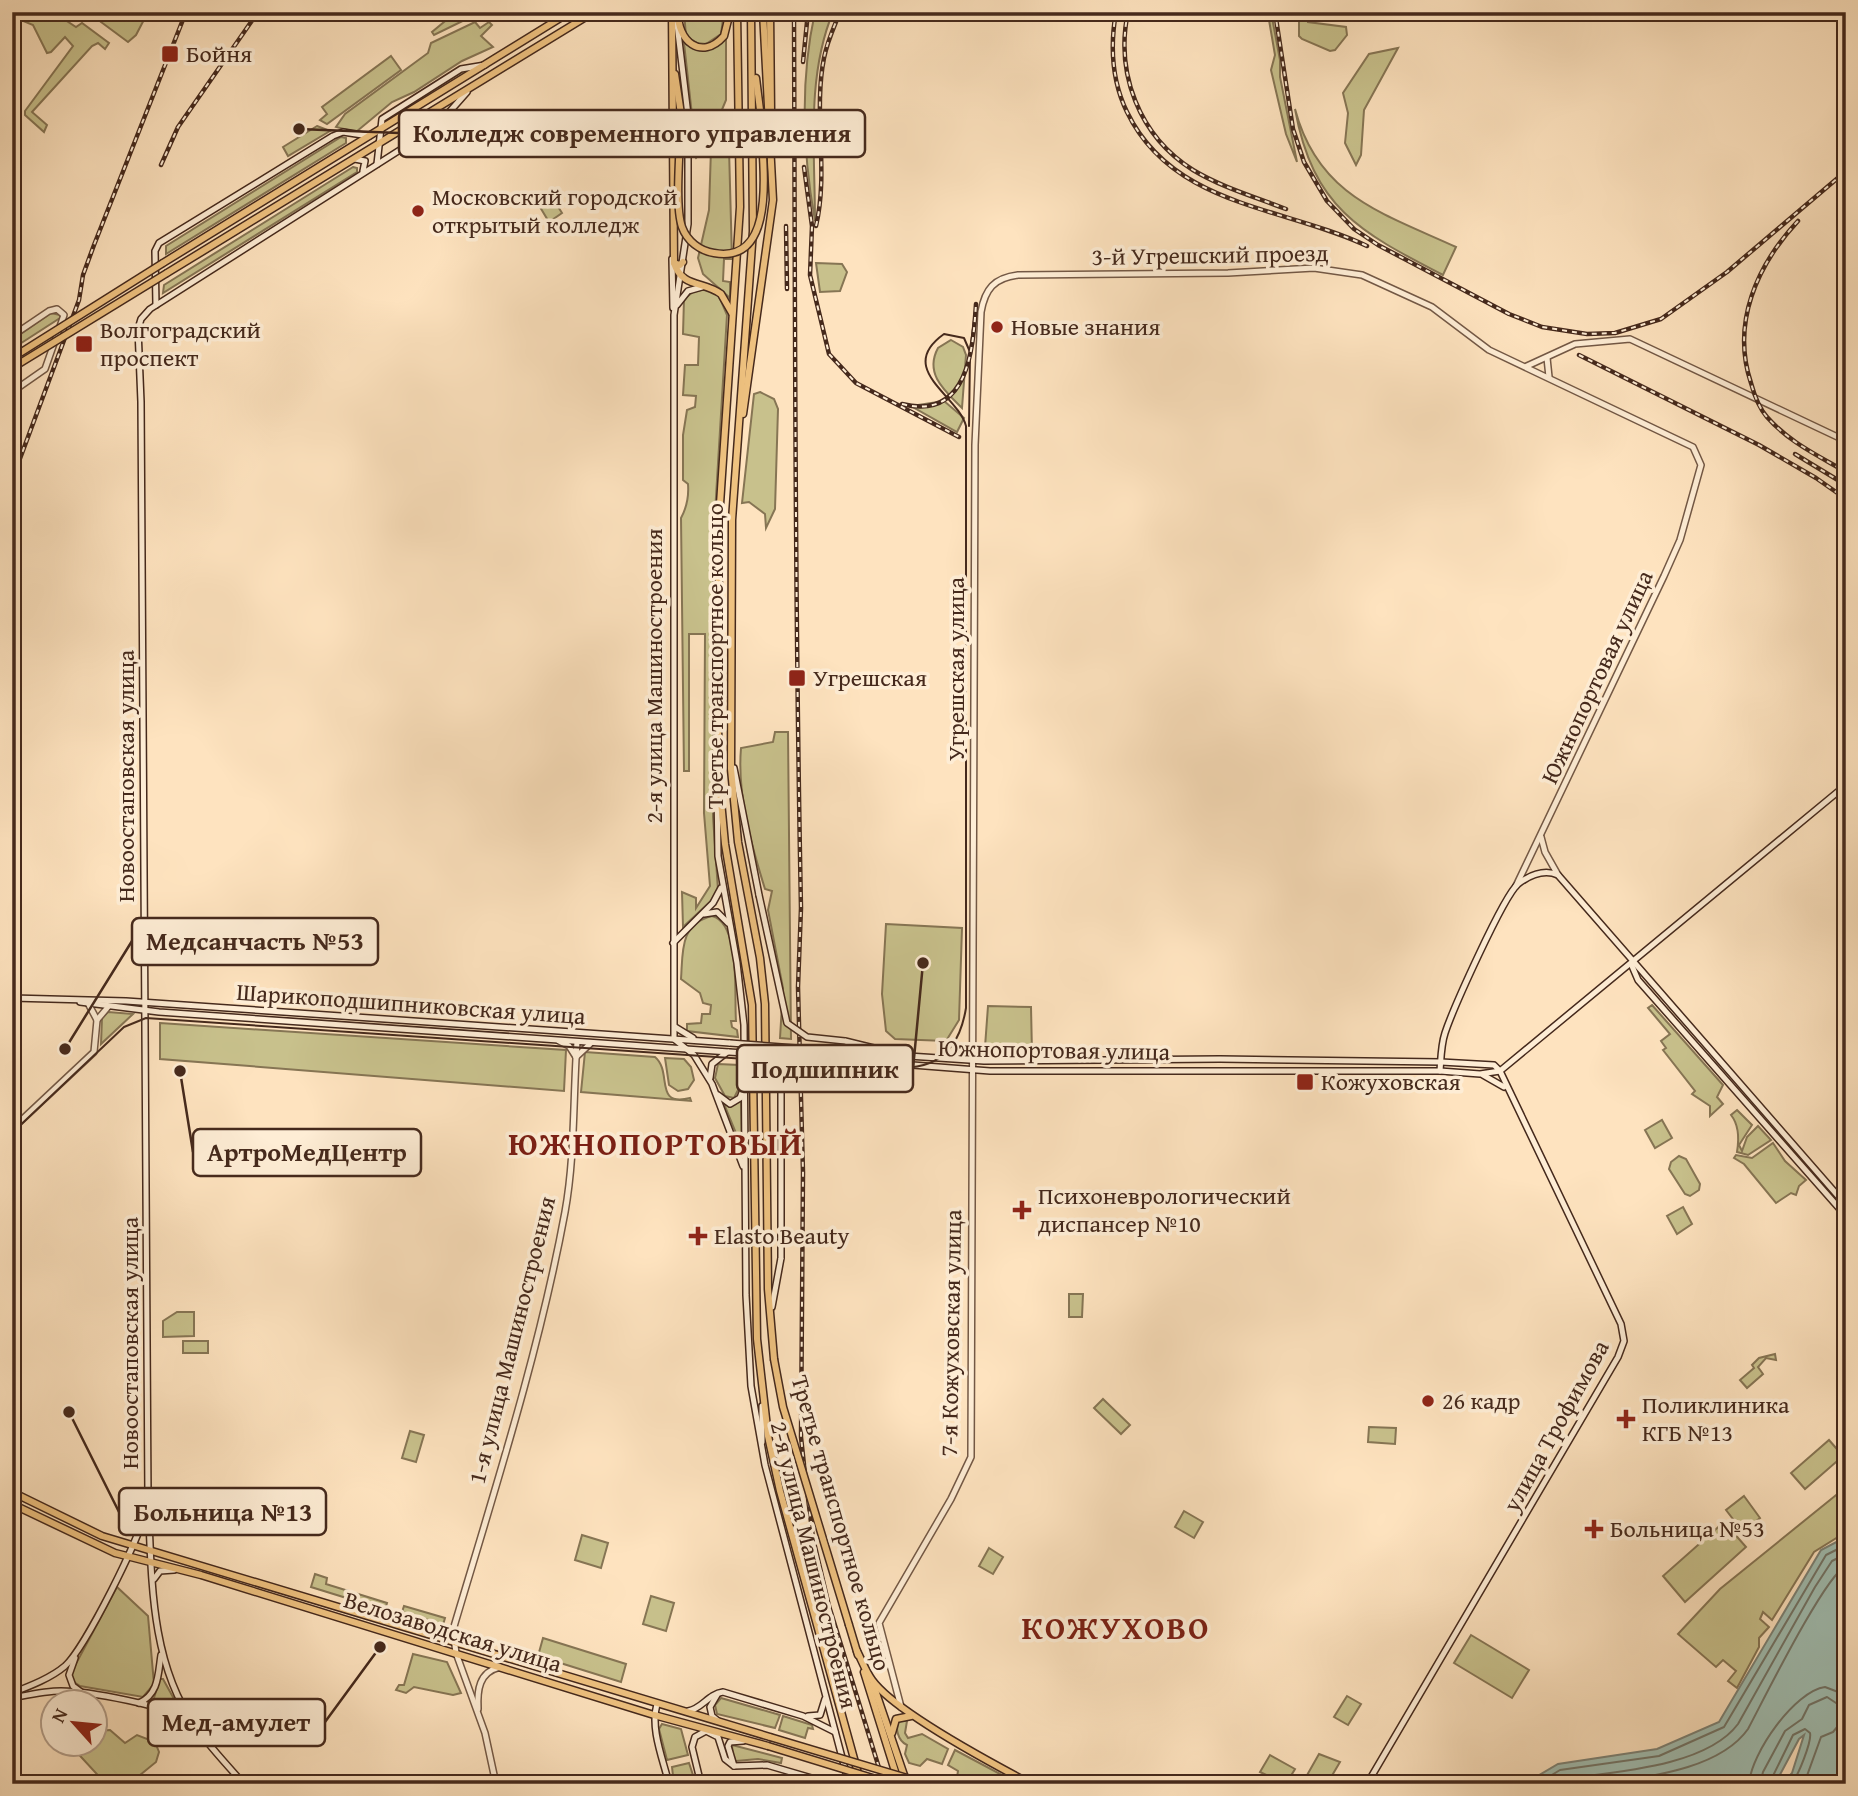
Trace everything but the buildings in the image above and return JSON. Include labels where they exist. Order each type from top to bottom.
[{"type":"main road","points":[[12,358],[486,65],[556,16],[570,12]]},
{"type":"main road","points":[[12,368],[379,141],[594,12]]},
{"type":"main road","name":"2-я улица Машиностроения","points":[[674,315],[688,233],[688,115],[675,61],[675,12]]},
{"type":"main road","name":"2-я улица Машиностроения","points":[[674,1038],[674,315],[671,292],[675,12]]},
{"type":"main road","points":[[677,24],[687,41],[699,47],[710,46],[724,36],[730,12]]},
{"type":"main road","name":"Третье транспортное кольцо","points":[[737,12],[740,207],[719,519],[718,769],[725,844],[752,1005],[755,1315],[762,1396],[780,1491],[861,1784]]},
{"type":"main road","name":"Третье транспортное кольцо","points":[[751,12],[752,231],[732,538],[731,745],[737,834],[765,1004],[771,1338],[783,1407],[899,1784]]},
{"type":"main road","points":[[763,12],[764,76],[772,166]]},
{"type":"main road","points":[[737,447],[771,213],[770,12]]},
{"type":"main road","points":[[675,61],[681,114],[682,226],[695,244],[717,254],[745,246],[760,227],[761,118],[752,54]]},
{"type":"main road","name":"Новоостаповская улица","points":[[161,1653],[148,1498],[141,402],[137,341],[141,319],[156,306],[443,121],[480,80]]},
{"type":"main road","points":[[156,306],[155,251],[159,243],[343,132],[375,133]]},
{"type":"main road","points":[[343,132],[353,139],[350,149]]},
{"type":"main road","points":[[375,133],[379,141],[377,164]]},
{"type":"main road","points":[[349,160],[365,161],[366,166],[360,174]]},
{"type":"main road","points":[[673,255],[680,275],[692,284],[718,291],[727,301],[733,332]]},
{"type":"main road","points":[[674,263],[680,265],[682,262]]},
{"type":"main road","name":"3-й Угрешский проезд","points":[[995,281],[1018,275],[1228,273],[1314,268],[1346,271],[1400,290],[1432,307],[1489,350],[1549,377]]},
{"type":"main road","name":"Угрешская улица","points":[[974,1060],[975,431],[981,312],[984,295],[995,281]]},
{"type":"main road","points":[[674,315],[685,294],[705,286]]},
{"type":"main road","points":[[12,336],[49,311],[57,309],[64,315],[45,369],[12,391]]},
{"type":"main road","points":[[1527,366],[1575,344],[1630,339],[1846,441]]},
{"type":"main road","points":[[1547,358],[1549,377]]},
{"type":"main road","name":"Южнопортовая улица","points":[[1440,1071],[1444,1036],[1458,1001],[1541,837],[1673,556],[1701,465],[1693,447],[1549,377]]},
{"type":"main road","points":[[731,745],[759,895],[787,1023],[803,1036],[845,1041],[900,1055]]},
{"type":"main road","name":"2-я улица Машиностроения","points":[[718,769],[716,845],[741,992],[749,1351],[763,1456],[838,1737],[847,1782]]},
{"type":"main road","points":[[1500,1072],[1846,785]]},
{"type":"main road","points":[[1541,837],[1545,852],[1558,875],[1631,963],[1846,1205]]},
{"type":"main road","points":[[1516,886],[1541,872],[1558,875]]},
{"type":"main road","points":[[673,943],[717,898],[722,881]]},
{"type":"main road","points":[[698,918],[709,912],[717,912],[726,920],[731,930]]},
{"type":"main road","points":[[1631,963],[1638,980],[1846,1216]]},
{"type":"main road","points":[[1646,989],[1646,984],[1652,984]]},
{"type":"main road","name":"Шарикоподшипниковская улица","points":[[12,998],[146,1002],[674,1038]]},
{"type":"main road","name":"Шарикоподшипниковская улица","points":[[73,1000],[89,1005],[146,1011],[667,1048]]},
{"type":"main road","points":[[12,1129],[94,1052],[97,1020],[89,1005]]},
{"type":"main road","points":[[97,1020],[108,1007]]},
{"type":"main road","points":[[674,1024],[679,1032],[703,1041]]},
{"type":"main road","points":[[564,1031],[578,1042],[592,1033]]},
{"type":"main road","points":[[659,1048],[674,1038],[697,1059],[723,1100],[734,1103],[740,1098],[744,1084]]},
{"type":"main road","name":"Южнопортовая улица","points":[[674,1038],[974,1060],[1184,1058],[1441,1062],[1494,1066],[1500,1072]]},
{"type":"main road","points":[[559,1041],[569,1046],[576,1057],[592,1043]]},
{"type":"main road","name":"1-я улица Машиностроения","points":[[479,1716],[456,1653],[453,1630],[508,1444],[562,1223],[578,1042]]},
{"type":"main road","name":"Южнопортовая улица","points":[[667,1048],[973,1070],[1500,1072]]},
{"type":"main road","points":[[729,1052],[712,1064],[713,1087],[741,1159],[746,1183]]},
{"type":"main road","points":[[918,1064],[923,1060],[919,1056]]},
{"type":"main road","points":[[771,1338],[772,1304],[781,1258],[781,1091],[789,1070],[804,1057]]},
{"type":"main road","name":"7-я Кожуховская улица","points":[[901,1707],[879,1623],[951,1499],[971,1457],[974,1060]]},
{"type":"main road","name":"улица Трофимова","points":[[1367,1784],[1618,1357],[1624,1341],[1621,1324],[1500,1072]]},
{"type":"main road","points":[[1480,1074],[1496,1080],[1507,1089]]},
{"type":"main road","points":[[762,1396],[763,1456]]},
{"type":"main road","name":"Велозаводская улица","points":[[12,1492],[78,1526],[133,1545],[926,1784]]},
{"type":"main road","name":"Новоостаповская улица","points":[[79,1649],[142,1526],[148,1498]]},
{"type":"main road","name":"Велозаводская улица","points":[[12,1504],[83,1540],[126,1556],[892,1784]]},
{"type":"main road","points":[[153,1579],[160,1571],[179,1570]]},
{"type":"main road","points":[[12,1695],[62,1668],[79,1649]]},
{"type":"main road","points":[[76,1688],[69,1675],[79,1649]]},
{"type":"main road","points":[[857,1651],[871,1679],[892,1735],[906,1784]]},
{"type":"main road","points":[[136,1704],[148,1699],[155,1690],[161,1653]]},
{"type":"main road","points":[[161,1653],[176,1694],[196,1727],[244,1784]]},
{"type":"main road","points":[[496,1784],[479,1716],[481,1681],[490,1670],[503,1667]]},
{"type":"main road","points":[[871,1679],[918,1719],[1028,1784]]},
{"type":"main road","points":[[719,1721],[712,1716],[710,1707],[720,1692]]},
{"type":"main road","points":[[678,1710],[695,1709],[720,1692],[803,1716],[828,1726],[838,1737]]},
{"type":"main road","points":[[12,1695],[38,1693]]},
{"type":"main road","points":[[803,1716],[820,1715],[825,1695]]},
{"type":"main road","points":[[108,1698],[181,1716],[196,1727]]},
{"type":"main road","points":[[657,1704],[654,1715],[669,1784]]},
{"type":"main road","points":[[892,1735],[892,1726],[899,1717],[918,1719]]},
{"type":"main road","points":[[701,1784],[693,1741],[701,1733],[711,1731],[718,1737],[725,1759],[734,1766],[767,1765],[832,1784]]},
{"type":"main road","points":[[734,1766],[728,1746],[730,1742],[745,1741]]},
{"type":"shaded area","points":[[12,12],[53,12],[76,27],[82,23],[109,43],[105,49],[98,43],[92,46],[32,112],[47,125],[44,132],[25,115],[25,111],[73,46],[65,37],[47,53],[33,25],[16,18]]},
{"type":"shaded area","points":[[101,12],[148,12],[136,35],[128,42],[97,19]]},
{"type":"shaded area","points":[[456,12],[481,12],[434,35],[432,32]]},
{"type":"shaded area","points":[[684,12],[724,12],[721,34],[706,44],[697,43],[686,36]]},
{"type":"shaded area","points":[[815,12],[833,12],[824,37],[815,89],[815,221],[808,170],[805,90]]},
{"type":"shaded area","points":[[1252,12],[1271,12],[1280,60],[1280,77],[1297,162],[1286,134],[1271,70],[1275,55],[1269,20]]},
{"type":"shaded area","points":[[1299,12],[1307,12],[1308,22],[1346,27],[1347,35],[1335,50],[1330,51],[1302,39],[1299,36]]},
{"type":"shaded area","points":[[475,22],[480,28],[489,22],[492,25],[481,36],[493,47],[462,61],[414,92],[392,102],[356,132],[336,127],[345,114],[428,53],[431,43]]},
{"type":"shaded area","points":[[726,38],[726,100],[707,146],[696,158],[693,154],[692,115],[684,43],[706,50]]},
{"type":"shaded area","points":[[1398,48],[1364,110],[1361,155],[1356,165],[1345,143],[1348,113],[1343,93],[1369,54]]},
{"type":"shaded area","points":[[391,56],[401,70],[327,124],[320,120],[327,114],[322,107]]},
{"type":"shaded area","points":[[1295,109],[1305,139],[1319,162],[1337,182],[1356,198],[1379,211],[1456,247],[1443,275],[1364,230],[1328,194],[1314,171],[1303,143]]},
{"type":"shaded area","points":[[728,112],[732,259],[724,259],[723,281],[730,282],[730,298],[703,274],[698,258],[709,210],[711,149]]},
{"type":"shaded area","points":[[317,126],[330,131],[288,156],[283,147]]},
{"type":"shaded area","points":[[341,137],[346,138],[346,143],[166,254],[166,246]]},
{"type":"shaded area","points":[[353,167],[357,168],[357,172],[163,293],[164,285]]},
{"type":"shaded area","points":[[550,194],[562,213],[549,222],[537,202]]},
{"type":"shaded area","points":[[816,263],[842,264],[847,272],[840,291],[820,292]]},
{"type":"shaded area","points":[[705,289],[719,296],[727,315],[713,546],[713,817],[718,890],[712,900],[683,927],[682,892],[696,898],[696,908],[710,886],[704,813],[705,634],[689,634],[689,771],[684,771],[681,518],[688,493],[688,484],[683,480],[683,435],[687,410],[695,407],[696,396],[683,395],[685,365],[698,365],[699,337],[683,334],[684,299],[693,292]]},
{"type":"shaded area","points":[[51,313],[60,315],[60,318],[12,349],[12,340]]},
{"type":"shaded area","points":[[951,340],[963,347],[966,355],[962,408],[938,381],[933,366],[938,348]]},
{"type":"shaded area","points":[[760,392],[774,399],[778,409],[775,509],[766,528],[765,514],[749,502],[742,503],[754,394]]},
{"type":"shaded area","points":[[944,401],[964,418],[957,432],[911,406]]},
{"type":"shaded area","points":[[775,732],[788,732],[791,1039],[780,1038],[783,988],[768,910],[772,891],[765,889],[755,855],[746,819],[740,766],[741,748],[773,742]]},
{"type":"shaded area","points":[[712,916],[721,922],[728,932],[732,946],[736,1021],[731,1021],[738,1037],[687,1031],[687,1024],[701,1023],[702,1014],[710,1014],[711,1005],[703,1003],[700,993],[681,979],[683,950],[688,933],[701,920]]},
{"type":"shaded area","points":[[886,924],[962,928],[959,1020],[946,1041],[895,1039],[886,1031],[882,994]]},
{"type":"shaded area","points":[[1652,1005],[1723,1085],[1717,1097],[1723,1104],[1710,1116],[1710,1106],[1692,1094],[1695,1091],[1663,1050],[1666,1048],[1661,1041],[1670,1034],[1648,1008]]},
{"type":"shaded area","points":[[988,1006],[1031,1007],[1032,1053],[988,1051],[985,1047]]},
{"type":"shaded area","points":[[108,1012],[133,1014],[101,1044],[102,1018]]},
{"type":"shaded area","points":[[160,1023],[566,1050],[564,1091],[160,1059]]},
{"type":"shaded area","points":[[585,1052],[655,1057],[660,1063],[667,1093],[671,1098],[690,1098],[691,1101],[581,1092]]},
{"type":"shaded area","points":[[665,1058],[684,1059],[691,1067],[694,1080],[688,1089],[678,1091],[669,1085]]},
{"type":"shaded area","points":[[718,1064],[739,1065],[739,1088],[734,1098],[725,1096],[715,1078]]},
{"type":"shaded area","points":[[741,1100],[742,1148],[724,1104],[734,1105]]},
{"type":"shaded area","points":[[1737,1110],[1752,1125],[1739,1145],[1742,1151],[1747,1137],[1758,1126],[1771,1140],[1748,1155],[1737,1152],[1738,1133],[1731,1115]]},
{"type":"shaded area","points":[[1662,1120],[1672,1138],[1655,1148],[1645,1130]]},
{"type":"shaded area","points":[[1773,1143],[1785,1161],[1806,1180],[1799,1186],[1796,1195],[1791,1193],[1776,1203],[1744,1164],[1734,1158],[1736,1155],[1752,1158]]},
{"type":"shaded area","points":[[1679,1156],[1686,1159],[1700,1184],[1699,1190],[1690,1196],[1685,1194],[1669,1169],[1671,1162]]},
{"type":"shaded area","points":[[1683,1207],[1692,1224],[1677,1234],[1667,1216]]},
{"type":"shaded area","points":[[1069,1294],[1083,1294],[1082,1317],[1069,1317]]},
{"type":"shaded area","points":[[177,1312],[194,1312],[194,1336],[163,1337],[163,1321]]},
{"type":"shaded area","points":[[183,1341],[208,1341],[208,1353],[183,1353]]},
{"type":"shaded area","points":[[1775,1354],[1776,1360],[1766,1358],[1758,1367],[1763,1374],[1747,1388],[1740,1380],[1754,1368],[1752,1365],[1759,1358]]},
{"type":"shaded area","points":[[1103,1399],[1130,1425],[1121,1434],[1094,1408]]},
{"type":"shaded area","points":[[1369,1427],[1396,1428],[1395,1444],[1368,1442]]},
{"type":"shaded area","points":[[410,1431],[424,1435],[416,1462],[402,1458]]},
{"type":"shaded area","points":[[1829,1440],[1843,1456],[1805,1489],[1791,1473]]},
{"type":"shaded area","points":[[1846,1487],[1846,1532],[1814,1552],[1772,1620],[1763,1612],[1760,1619],[1769,1627],[1759,1638],[1759,1647],[1737,1688],[1728,1681],[1736,1671],[1723,1660],[1716,1667],[1678,1634],[1720,1589]]},
{"type":"shaded area","points":[[1744,1496],[1760,1518],[1743,1532],[1726,1510]]},
{"type":"shaded area","points":[[1184,1511],[1203,1522],[1194,1538],[1175,1527]]},
{"type":"shaded area","points":[[1724,1522],[1746,1547],[1685,1602],[1663,1576]]},
{"type":"shaded area","points":[[582,1535],[608,1543],[601,1568],[575,1560]]},
{"type":"shaded area","points":[[989,1548],[1003,1557],[993,1574],[979,1566]]},
{"type":"shaded area","points":[[315,1574],[327,1578],[326,1584],[387,1603],[385,1610],[311,1587]]},
{"type":"shaded area","points":[[117,1587],[148,1616],[154,1684],[143,1697],[108,1691],[108,1688],[80,1686],[74,1682],[71,1673]]},
{"type":"shaded area","points":[[651,1596],[674,1603],[666,1631],[643,1624]]},
{"type":"shaded area","points":[[404,1606],[445,1618],[443,1625],[428,1624],[428,1620],[402,1612]]},
{"type":"shaded area","points":[[1471,1635],[1529,1670],[1512,1698],[1454,1663]]},
{"type":"shaded area","points":[[543,1638],[626,1664],[621,1682],[538,1656]]},
{"type":"shaded area","points":[[413,1654],[447,1662],[461,1693],[453,1695],[414,1687],[406,1693],[396,1690],[399,1685],[404,1685]]},
{"type":"shaded area","points":[[160,1679],[163,1679],[179,1708],[176,1710],[152,1704]]},
{"type":"shaded area","points":[[1347,1696],[1361,1704],[1348,1725],[1334,1717]]},
{"type":"shaded area","points":[[721,1698],[780,1715],[775,1728],[717,1714],[715,1705]]},
{"type":"shaded area","points":[[783,1716],[812,1725],[813,1729],[808,1728],[805,1738],[779,1730]]},
{"type":"shaded area","points":[[900,1720],[907,1721],[905,1733],[908,1738],[922,1734],[948,1749],[942,1764],[927,1759],[920,1766],[909,1763],[905,1754],[907,1745],[898,1734],[897,1726]]},
{"type":"shaded area","points":[[662,1724],[681,1729],[688,1755],[667,1760],[659,1729]]},
{"type":"shaded area","points":[[108,1730],[125,1743],[137,1735],[155,1742],[159,1752],[156,1762],[129,1784],[106,1784],[82,1758],[108,1758]]},
{"type":"shaded area","points":[[732,1745],[782,1758],[781,1763],[758,1759],[736,1761],[733,1759]]},
{"type":"shaded area","points":[[955,1750],[1004,1776],[1002,1784],[956,1784],[958,1771],[948,1765]]},
{"type":"shaded area","points":[[1319,1754],[1340,1762],[1327,1784],[1302,1784]]},
{"type":"shaded area","points":[[1270,1755],[1295,1769],[1286,1784],[1260,1772]]},
{"type":"shaded area","points":[[689,1763],[696,1784],[674,1784],[672,1767]]},
{"type":"water","points":[[1846,1537],[1846,1784],[1782,1784],[1792,1773],[1804,1735],[1799,1739],[1775,1784],[1524,1784],[1558,1764],[1657,1749],[1719,1722],[1821,1550]]},
{"type":"tram line","points":[[969,426],[970,352],[976,304]]},
{"type":"tram line","points":[[12,1133],[124,1027],[146,1018],[868,1067],[906,1068],[938,1059],[950,1048],[960,1032],[966,1008],[966,426],[961,415],[934,382],[927,370],[926,359],[931,347],[944,334],[964,338],[970,352]]},
{"type":"railway","points":[[12,480],[79,300],[83,275],[94,245],[186,12]]},
{"type":"railway","points":[[161,165],[178,127],[258,12]]},
{"type":"railway","points":[[794,12],[796,572],[801,908],[798,987],[803,1172],[801,1437],[813,1538],[829,1606],[884,1784]]},
{"type":"railway","points":[[803,62],[808,12]]},
{"type":"railway","points":[[816,226],[821,184],[821,79],[827,46],[840,12]]},
{"type":"railway","points":[[1116,12],[1114,63],[1122,100],[1147,143],[1172,167],[1201,186],[1233,200],[1367,246]]},
{"type":"railway","points":[[1128,12],[1125,58],[1129,80],[1135,101],[1158,140],[1174,156],[1204,176],[1286,209]]},
{"type":"railway","points":[[1275,12],[1293,129],[1304,162],[1327,201],[1354,229],[1378,245],[1509,314],[1542,327],[1587,334],[1615,333],[1661,319],[1727,272],[1846,171]]},
{"type":"railway","points":[[804,167],[812,226],[810,275],[829,354],[856,383],[959,437]]},
{"type":"railway","points":[[1798,221],[1771,256],[1752,296],[1746,317],[1746,361],[1755,396],[1767,417],[1794,441],[1846,472]]},
{"type":"railway","points":[[786,226],[787,289]]},
{"type":"railway","points":[[902,404],[924,406],[941,402],[954,391],[963,377],[969,359],[976,304]]},
{"type":"railway","points":[[1579,355],[1759,445],[1846,499]]},
{"type":"railway","points":[[1795,454],[1846,485]]},
{"type":"place","name":"Бойня","points":[[170,54]]},
{"type":"place","name":"Колледж современного управления","points":[[299,129]]},
{"type":"place","name":"Московский городской открытый колледж","points":[[418,211]]},
{"type":"place","name":"Новые знания","points":[[997,327]]},
{"type":"place","name":"Волгоградский проспект","points":[[84,344]]},
{"type":"place","name":"Угрешская","points":[[797,678]]},
{"type":"place","name":"Подшипник","points":[[923,963]]},
{"type":"place","name":"Медсанчасть №53","points":[[65,1049]]},
{"type":"place","name":"АртроМедЦентр","points":[[180,1071]]},
{"type":"place","name":"Кожуховская","points":[[1305,1082]]},
{"type":"place","name":"Психоневрологический диспансер №10","points":[[1022,1210]]},
{"type":"place","name":"Elasto Beauty","points":[[698,1236]]},
{"type":"place","name":"26 кадр","points":[[1428,1401]]},
{"type":"place","name":"Больница №13","points":[[69,1412]]},
{"type":"place","name":"Поликлиника КГБ №13","points":[[1626,1419]]},
{"type":"place","name":"Больница №53","points":[[1594,1529]]},
{"type":"place","name":"Мед-амулет","points":[[380,1647]]},
{"type":"district","name":"ЮЖНОПОРТОВЫЙ","points":[[656,1144]]},
{"type":"district","name":"КОЖУХОВО","points":[[1116,1628]]}]
